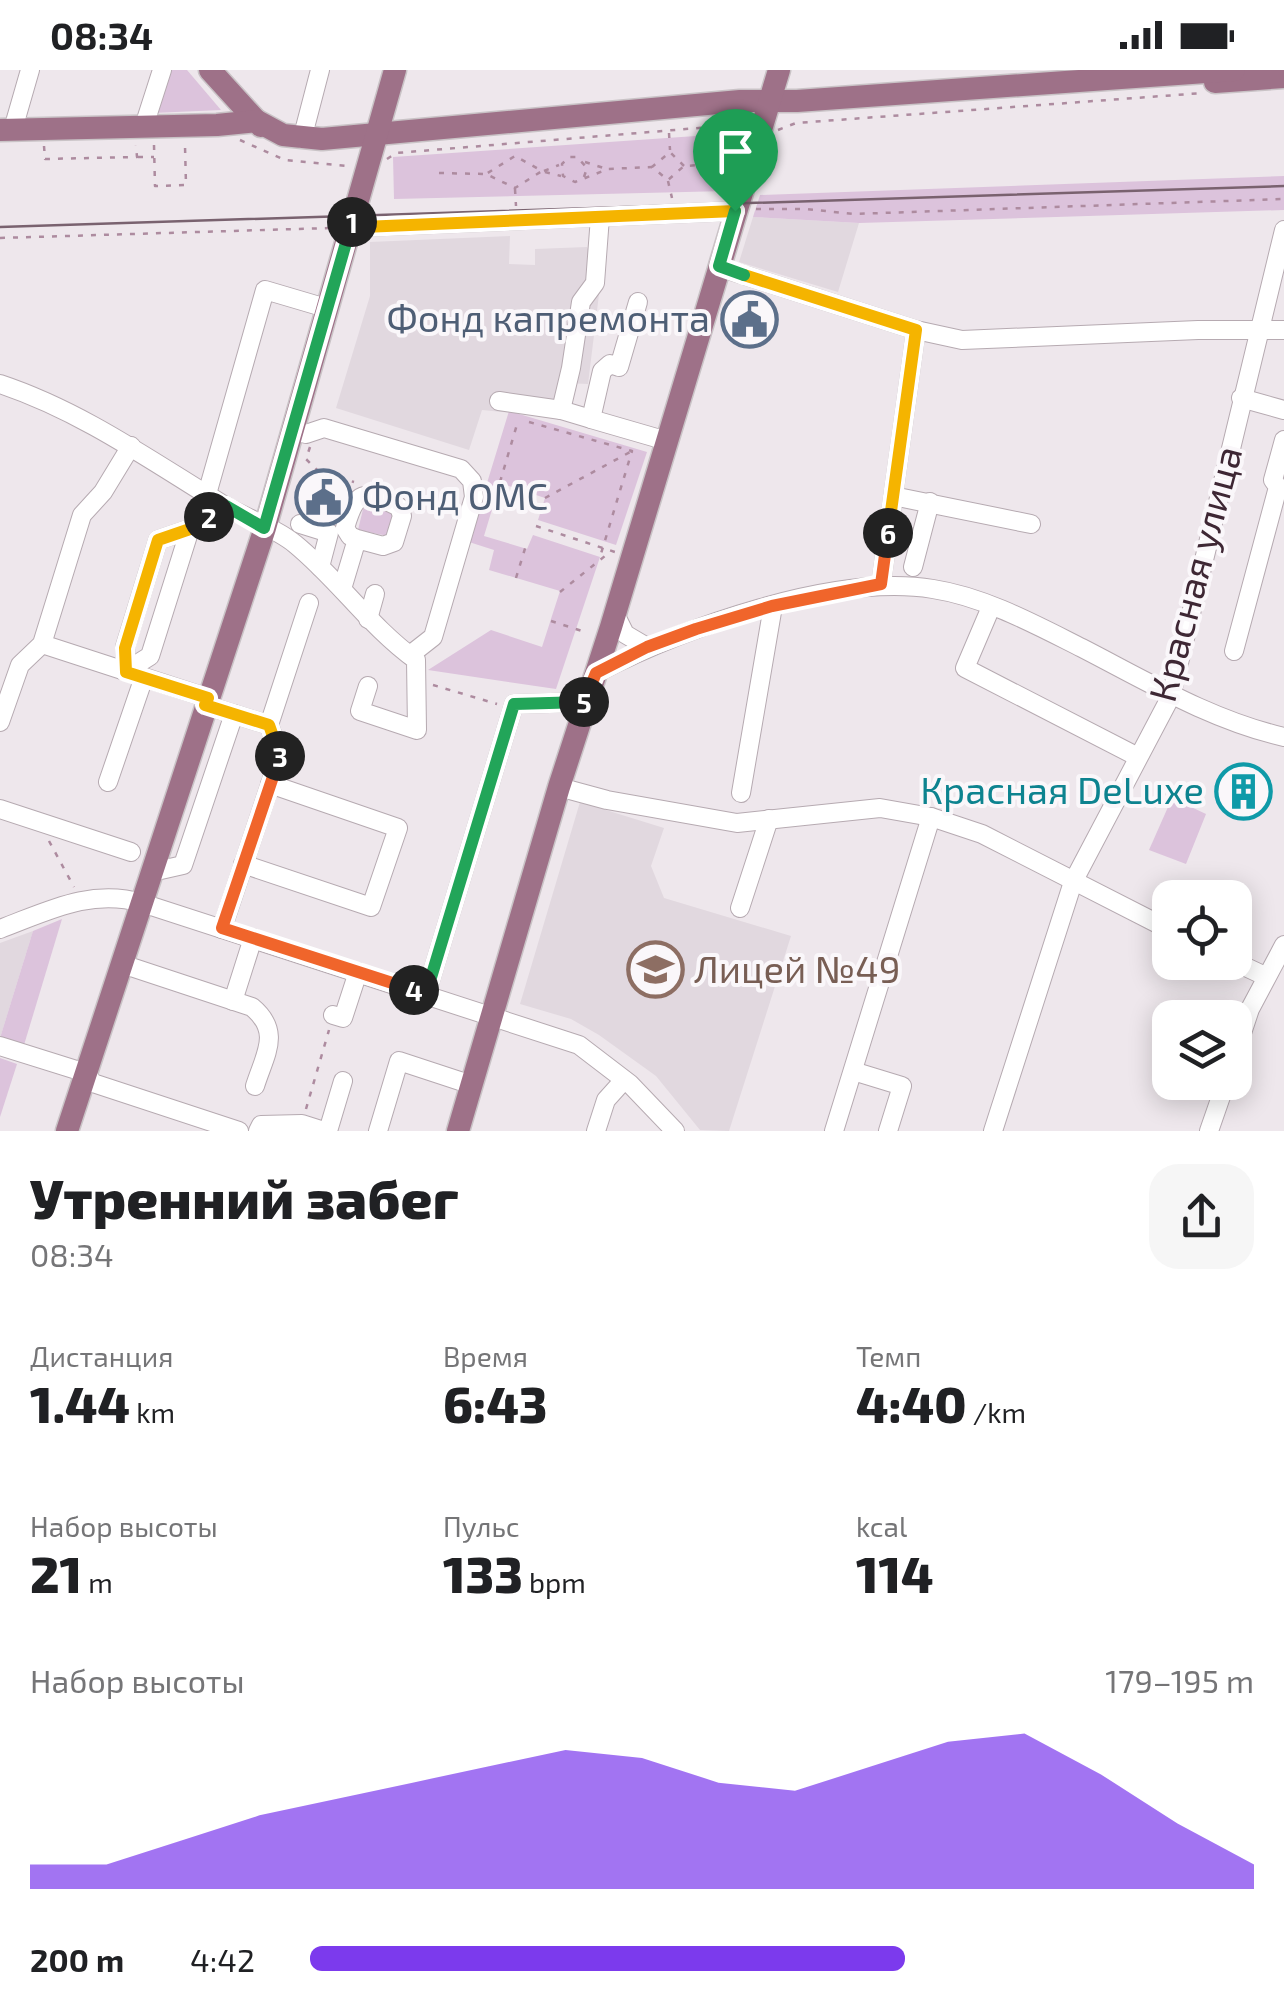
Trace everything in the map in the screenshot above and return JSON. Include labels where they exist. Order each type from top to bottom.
[{"type":"main road","points":[[210,70],[264,130],[296,145],[769,115],[1073,82],[1234,70]]},
{"type":"main road","points":[[67,1131],[264,528],[395,70]]},
{"type":"main road","points":[[458,1131],[559,787],[615,614],[622,554],[667,441],[769,115],[779,70]]},
{"type":"main road","points":[[1073,82],[1284,77]]},
{"type":"main road","points":[[6,129],[145,131],[257,121],[282,136],[374,139]]},
{"type":"street","points":[[6,129],[30,70]]},
{"type":"street","points":[[145,131],[162,70]]},
{"type":"street","points":[[302,139],[315,73]]},
{"type":"street","points":[[350,225],[736,211]]},
{"type":"street","points":[[561,410],[572,368],[580,302],[596,284],[600,217]]},
{"type":"street","name":"Красная улица","points":[[993,1131],[1073,882],[1171,696],[1284,230]]},
{"type":"street","points":[[719,266],[916,330],[962,340],[1284,330]]},
{"type":"street","points":[[206,494],[265,290],[326,308]]},
{"type":"street","points":[[591,419],[602,371],[610,364],[618,367],[638,302]]},
{"type":"street","points":[[881,584],[916,330]]},
{"type":"street","points":[[0,384],[52,404],[131,446],[264,528],[281,532],[359,595]]},
{"type":"street","points":[[1241,398],[1284,410]]},
{"type":"street","points":[[499,400],[561,410],[667,441]]},
{"type":"street","points":[[292,430],[306,434],[324,428],[462,469],[472,482],[474,497],[433,637],[410,655]]},
{"type":"street","points":[[1234,652],[1278,487],[1272,480],[1284,440]]},
{"type":"street","points":[[0,722],[20,664],[42,644],[82,515],[103,492],[131,446]]},
{"type":"street","points":[[367,496],[399,507],[402,521],[390,545],[357,539],[345,528],[352,503],[367,496]]},
{"type":"street","points":[[893,496],[1031,524]]},
{"type":"street","points":[[913,567],[930,502]]},
{"type":"street","points":[[135,674],[125,648],[158,540],[190,529],[226,506]]},
{"type":"street","points":[[300,524],[329,533],[320,567]]},
{"type":"street","points":[[108,782],[135,674],[150,656],[190,529]]},
{"type":"street","points":[[357,539],[359,595],[368,619],[416,660],[416,730],[360,711],[368,686]]},
{"type":"street","points":[[596,673],[647,647],[772,606],[881,584],[935,589],[991,607],[1083,649],[1171,696],[1284,738]]},
{"type":"street","points":[[222,928],[280,755],[269,725],[309,603]]},
{"type":"street","points":[[741,793],[772,606]]},
{"type":"street","points":[[991,607],[964,668],[1138,757]]},
{"type":"street","points":[[615,614],[626,634],[647,647]]},
{"type":"street","points":[[42,644],[269,725]]},
{"type":"street","points":[[426,994],[514,704],[586,702]]},
{"type":"street","points":[[152,872],[183,865],[234,714]]},
{"type":"street","points":[[243,864],[371,908],[398,828],[270,784]]},
{"type":"street","points":[[559,787],[685,816],[737,822],[880,808],[931,817],[982,834],[1152,921]]},
{"type":"street","points":[[1,813],[131,852]]},
{"type":"street","points":[[834,1131],[931,817]]},
{"type":"street","points":[[740,908],[769,818]]},
{"type":"street","points":[[0,930],[81,900],[121,897],[142,903],[579,1046],[624,1080],[675,1131]]},
{"type":"street","points":[[233,1001],[253,938]]},
{"type":"street","points":[[1252,1010],[1265,976],[1284,945]]},
{"type":"street","points":[[122,964],[252,1007],[267,1019],[271,1034],[255,1086]]},
{"type":"street","points":[[1252,970],[1265,976]]},
{"type":"street","points":[[333,1015],[343,1018],[358,972]]},
{"type":"street","points":[[0,1046],[86,1073],[92,1083],[200,1125],[238,1131]]},
{"type":"street","points":[[378,1131],[399,1061],[472,1085]]},
{"type":"street","points":[[853,1071],[902,1086],[888,1131]]},
{"type":"street","points":[[596,1131],[599,1098],[624,1080]]},
{"type":"street","points":[[258,1131],[261,1125],[302,1124],[326,1131],[343,1081]]},
{"type":"street","points":[[1209,1131],[1220,1100]]},
{"type":"path","points":[[769,115],[796,124],[1206,93]]},
{"type":"path","points":[[396,153],[736,125]]},
{"type":"path","points":[[145,131],[154,157],[154,186],[186,185],[184,132]]},
{"type":"path","points":[[136,157],[145,131]]},
{"type":"path","points":[[670,132],[670,152],[684,166]]},
{"type":"path","points":[[44,136],[44,159],[154,157]]},
{"type":"path","points":[[514,145],[515,156]]},
{"type":"path","points":[[515,156],[574,182],[608,169],[652,166],[670,152]]},
{"type":"path","points":[[486,174],[515,156]]},
{"type":"path","points":[[438,174],[486,174],[514,188],[569,157],[608,169]]},
{"type":"path","points":[[584,162],[584,177]]},
{"type":"path","points":[[668,180],[684,166],[738,163]]},
{"type":"path","points":[[562,164],[563,176]]},
{"type":"path","points":[[652,166],[668,180],[672,213]]},
{"type":"path","points":[[736,211],[806,209],[853,214],[1284,199]]},
{"type":"path","points":[[0,238],[350,225]]},
{"type":"path","points":[[500,482],[518,419],[634,450]]},
{"type":"path","points":[[600,557],[634,450]]},
{"type":"path","points":[[545,498],[634,450]]},
{"type":"path","points":[[306,459],[318,471],[354,482],[353,486],[368,491],[367,496]]},
{"type":"path","points":[[536,526],[622,554]]},
{"type":"path","points":[[516,578],[527,542]]},
{"type":"path","points":[[560,592],[600,557],[622,554]]},
{"type":"path","points":[[551,621],[593,634]]},
{"type":"path","points":[[419,680],[498,704],[514,704]]},
{"type":"path","points":[[38,822],[81,900]]},
{"type":"path","points":[[302,1124],[333,1015]]},
{"type":"shaded area","points":[[166,70],[187,70],[221,110],[153,113]]},
{"type":"shaded area","points":[[739,133],[727,191],[394,199],[393,157]]},
{"type":"shaded area","points":[[1284,176],[1284,210],[859,223],[753,217],[760,195]]},
{"type":"shaded area","points":[[753,217],[859,223],[838,292],[739,262]]},
{"type":"shaded area","points":[[510,236],[509,264],[535,265],[535,249],[587,247],[601,278],[588,384],[564,383],[560,418],[482,410],[469,450],[336,408],[370,296],[370,242]]},
{"type":"shaded area","points":[[509,411],[647,452],[616,545],[538,520],[545,498],[500,483],[484,536],[527,549],[533,535],[600,557],[556,689],[428,670],[491,630],[542,647],[560,591],[489,570],[494,550],[469,542]]},
{"type":"shaded area","points":[[364,505],[394,513],[388,536],[358,530]]},
{"type":"shaded area","points":[[1172,798],[1206,814],[1186,864],[1149,850]]},
{"type":"shaded area","name":"Лицей №49","points":[[580,802],[664,828],[651,866],[664,898],[791,936],[729,1131],[700,1130],[656,1076],[599,1035],[571,1019],[520,1004]]},
{"type":"shaded area","points":[[62,919],[24,1045],[0,1038],[33,931]]},
{"type":"shaded area","points":[[33,931],[0,1038],[0,943]]},
{"type":"shaded area","points":[[0,1058],[17,1064],[0,1117]]},
{"type":"tram line","points":[[0,227],[1284,186]]},
{"type":"place","name":"Фонд капремонта","points":[[749,319]]},
{"type":"place","name":"Фонд ОМС","points":[[323,497]]},
{"type":"place","name":"Красная DeLuxe","points":[[1243,791]]},
{"type":"place","name":"Лицей №49","points":[[655,970]]},
{"type":"route","points":[[735,211],[719,266],[916,330],[881,584],[772,606],[647,647],[596,673],[586,702],[514,704],[426,994],[222,928],[280,755],[269,725],[205,705],[208,698],[126,672],[125,648],[158,540],[190,529],[226,506],[264,528],[351,221],[363,227],[735,211]]}]
